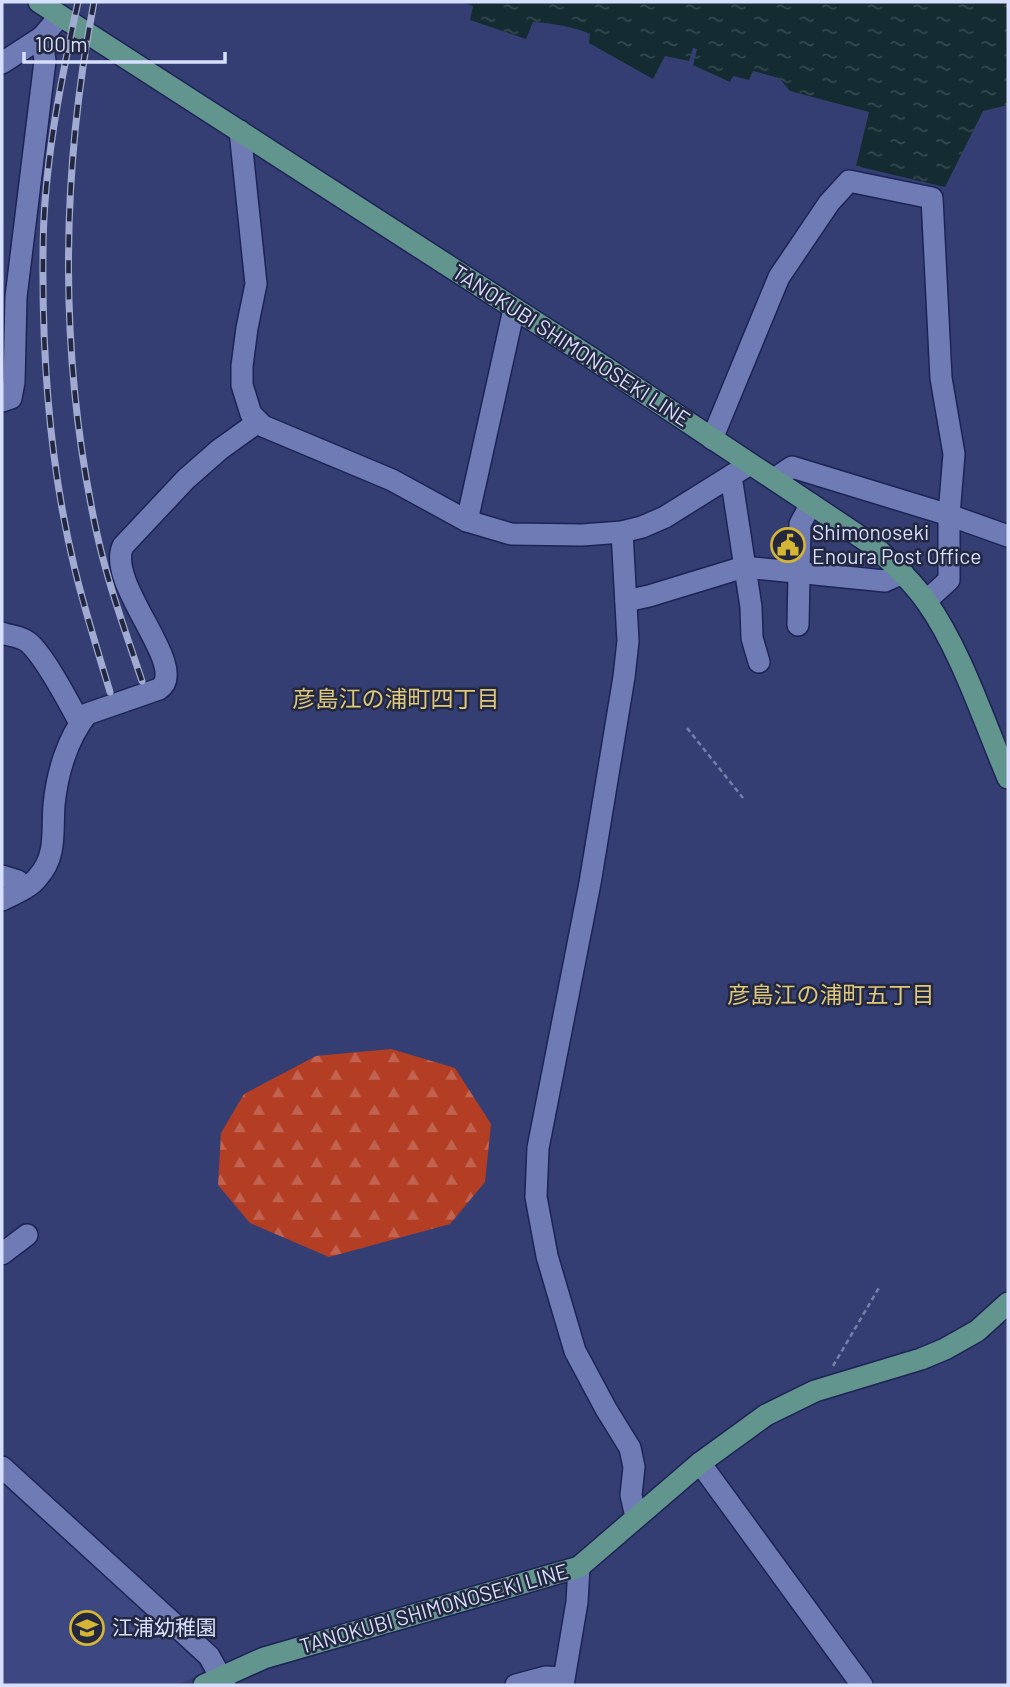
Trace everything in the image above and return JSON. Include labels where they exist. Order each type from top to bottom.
[{"type":"main road","name":"TANOKUBI SHIMONOSEKI LINE","points":[[39,2],[874,546],[926,601],[957,656],[1008,778]]},
{"type":"main road","name":"TANOKUBI SHIMONOSEKI LINE","points":[[217,1682],[264,1658],[579,1567],[700,1463],[757,1421],[804,1396],[920,1359],[964,1340],[994,1318],[1008,1303]]},
{"type":"street","points":[[2,63],[42,37],[60,16]]},
{"type":"street","points":[[2,401],[11,398],[14,382],[16,297],[45,61],[42,37]]},
{"type":"street","points":[[240,131],[256,284],[241,375],[247,402],[258,422],[392,480],[467,521],[500,532],[526,535],[582,535],[622,532],[642,527],[664,517],[750,464]]},
{"type":"street","points":[[712,439],[779,277],[829,203],[849,181],[932,198],[941,378],[954,454],[949,515],[949,580],[926,601]]},
{"type":"street","points":[[467,521],[514,309]]},
{"type":"street","points":[[2,900],[37,880],[45,868],[52,851],[57,785],[74,732],[80,723],[87,714],[164,686],[166,665],[122,574],[119,554],[128,539],[186,479],[219,450],[258,422]]},
{"type":"street","points":[[774,479],[792,467],[1008,536]]},
{"type":"street","points":[[731,476],[751,607],[752,638],[759,662]]},
{"type":"street","points":[[799,625],[800,524],[811,504]]},
{"type":"street","points":[[622,532],[628,641],[624,677],[592,871],[538,1148],[536,1198],[547,1256],[575,1351],[630,1448],[634,1466],[631,1495],[636,1517]]},
{"type":"street","points":[[626,601],[744,567],[885,582],[902,573]]},
{"type":"street","points":[[2,634],[21,638],[31,645],[61,688],[80,723]]},
{"type":"street","points":[[2,876],[18,881],[23,889]]},
{"type":"street","points":[[2,1254],[27,1235]]},
{"type":"street","points":[[700,1463],[862,1685]]},
{"type":"street","points":[[2,1467],[209,1656],[217,1682]]},
{"type":"street","points":[[516,1685],[546,1677],[563,1682],[577,1602],[579,1567]]},
{"type":"path","points":[[687,728],[743,798]]},
{"type":"path","points":[[833,1366],[880,1286]]},
{"type":"shaded area","points":[[2,1480],[199,1664],[202,1673],[178,1685],[2,1685]]},
{"type":"green space","points":[[391,1049],[455,1068],[491,1124],[485,1182],[450,1224],[329,1257],[250,1223],[218,1185],[221,1133],[244,1094],[316,1056]]},
{"type":"water","points":[[460,2],[1008,2],[1008,105],[983,111],[945,187],[856,166],[869,112],[790,91],[779,78],[753,71],[749,80],[733,76],[730,82],[693,65],[697,49],[693,48],[689,61],[665,56],[653,79],[589,43],[590,34],[563,26],[533,22],[526,39],[470,20],[473,6]]},
{"type":"railway","points":[[78,2],[49,159],[43,254],[44,333],[49,413],[66,531],[110,692]]},
{"type":"railway","points":[[94,2],[75,134],[70,201],[70,335],[76,402],[97,534],[142,681]]},
{"type":"place","name":"Shimonoseki Enoura Post Office","points":[[788,545]]},
{"type":"place","name":"江浦幼稚園","points":[[87,1628]]},
{"type":"district","name":"彦島江の浦町四丁目","points":[[396,699]]},
{"type":"district","name":"彦島江の浦町五丁目","points":[[831,995]]}]
